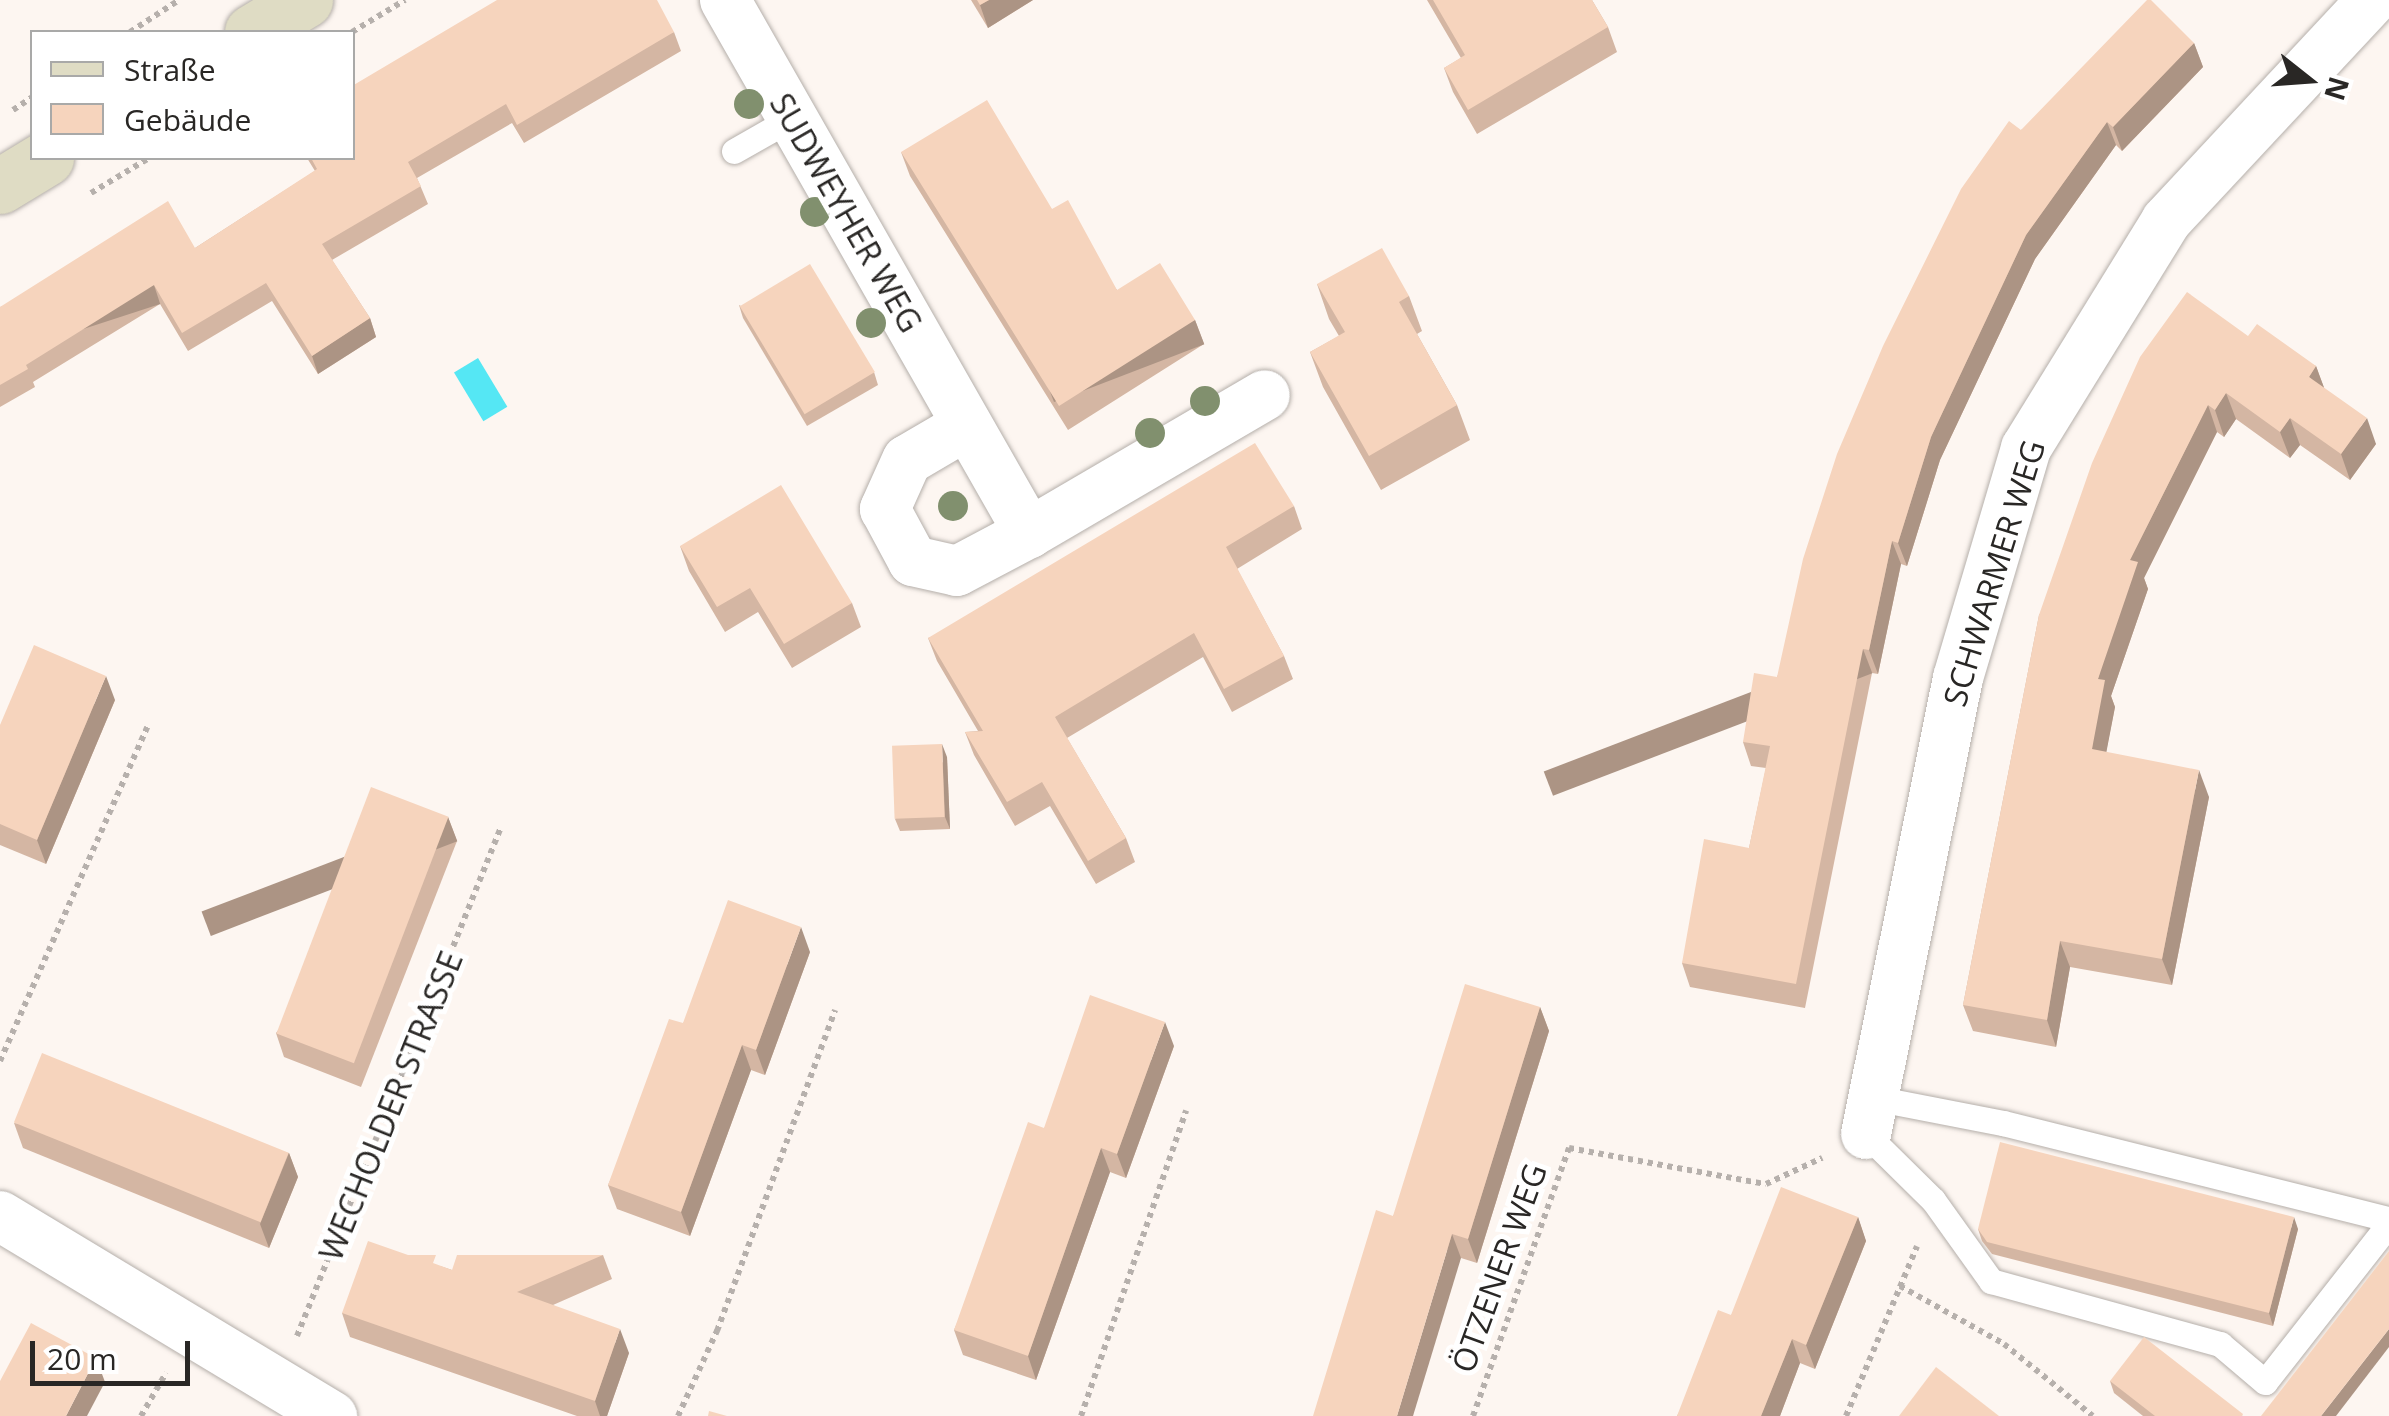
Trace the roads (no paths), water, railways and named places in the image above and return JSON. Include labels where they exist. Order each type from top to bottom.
[{"type":"street","points":[[255,30],[305,0]]},
{"type":"street","name":"SUDWEYHER WEG","points":[[725,0],[1029,533]]},
{"type":"street","name":"SCHWARMER WEG","points":[[1870,1116],[1958,678],[2026,448],[2166,221],[2372,0]]},
{"type":"street","points":[[0,186],[43,160]]},
{"type":"street","points":[[967,426],[907,460],[885,509],[912,562],[957,571],[1265,395]]},
{"type":"street","points":[[0,1216],[332,1416]]},
{"type":"lane","points":[[734,152],[792,118]]},
{"type":"lane","points":[[1870,1116],[2003,1123],[2389,1222],[2265,1382],[2220,1344],[1991,1281],[1870,1116]]},
{"type":"water","points":[[478,358],[507,407],[483,421],[454,372]]}]
